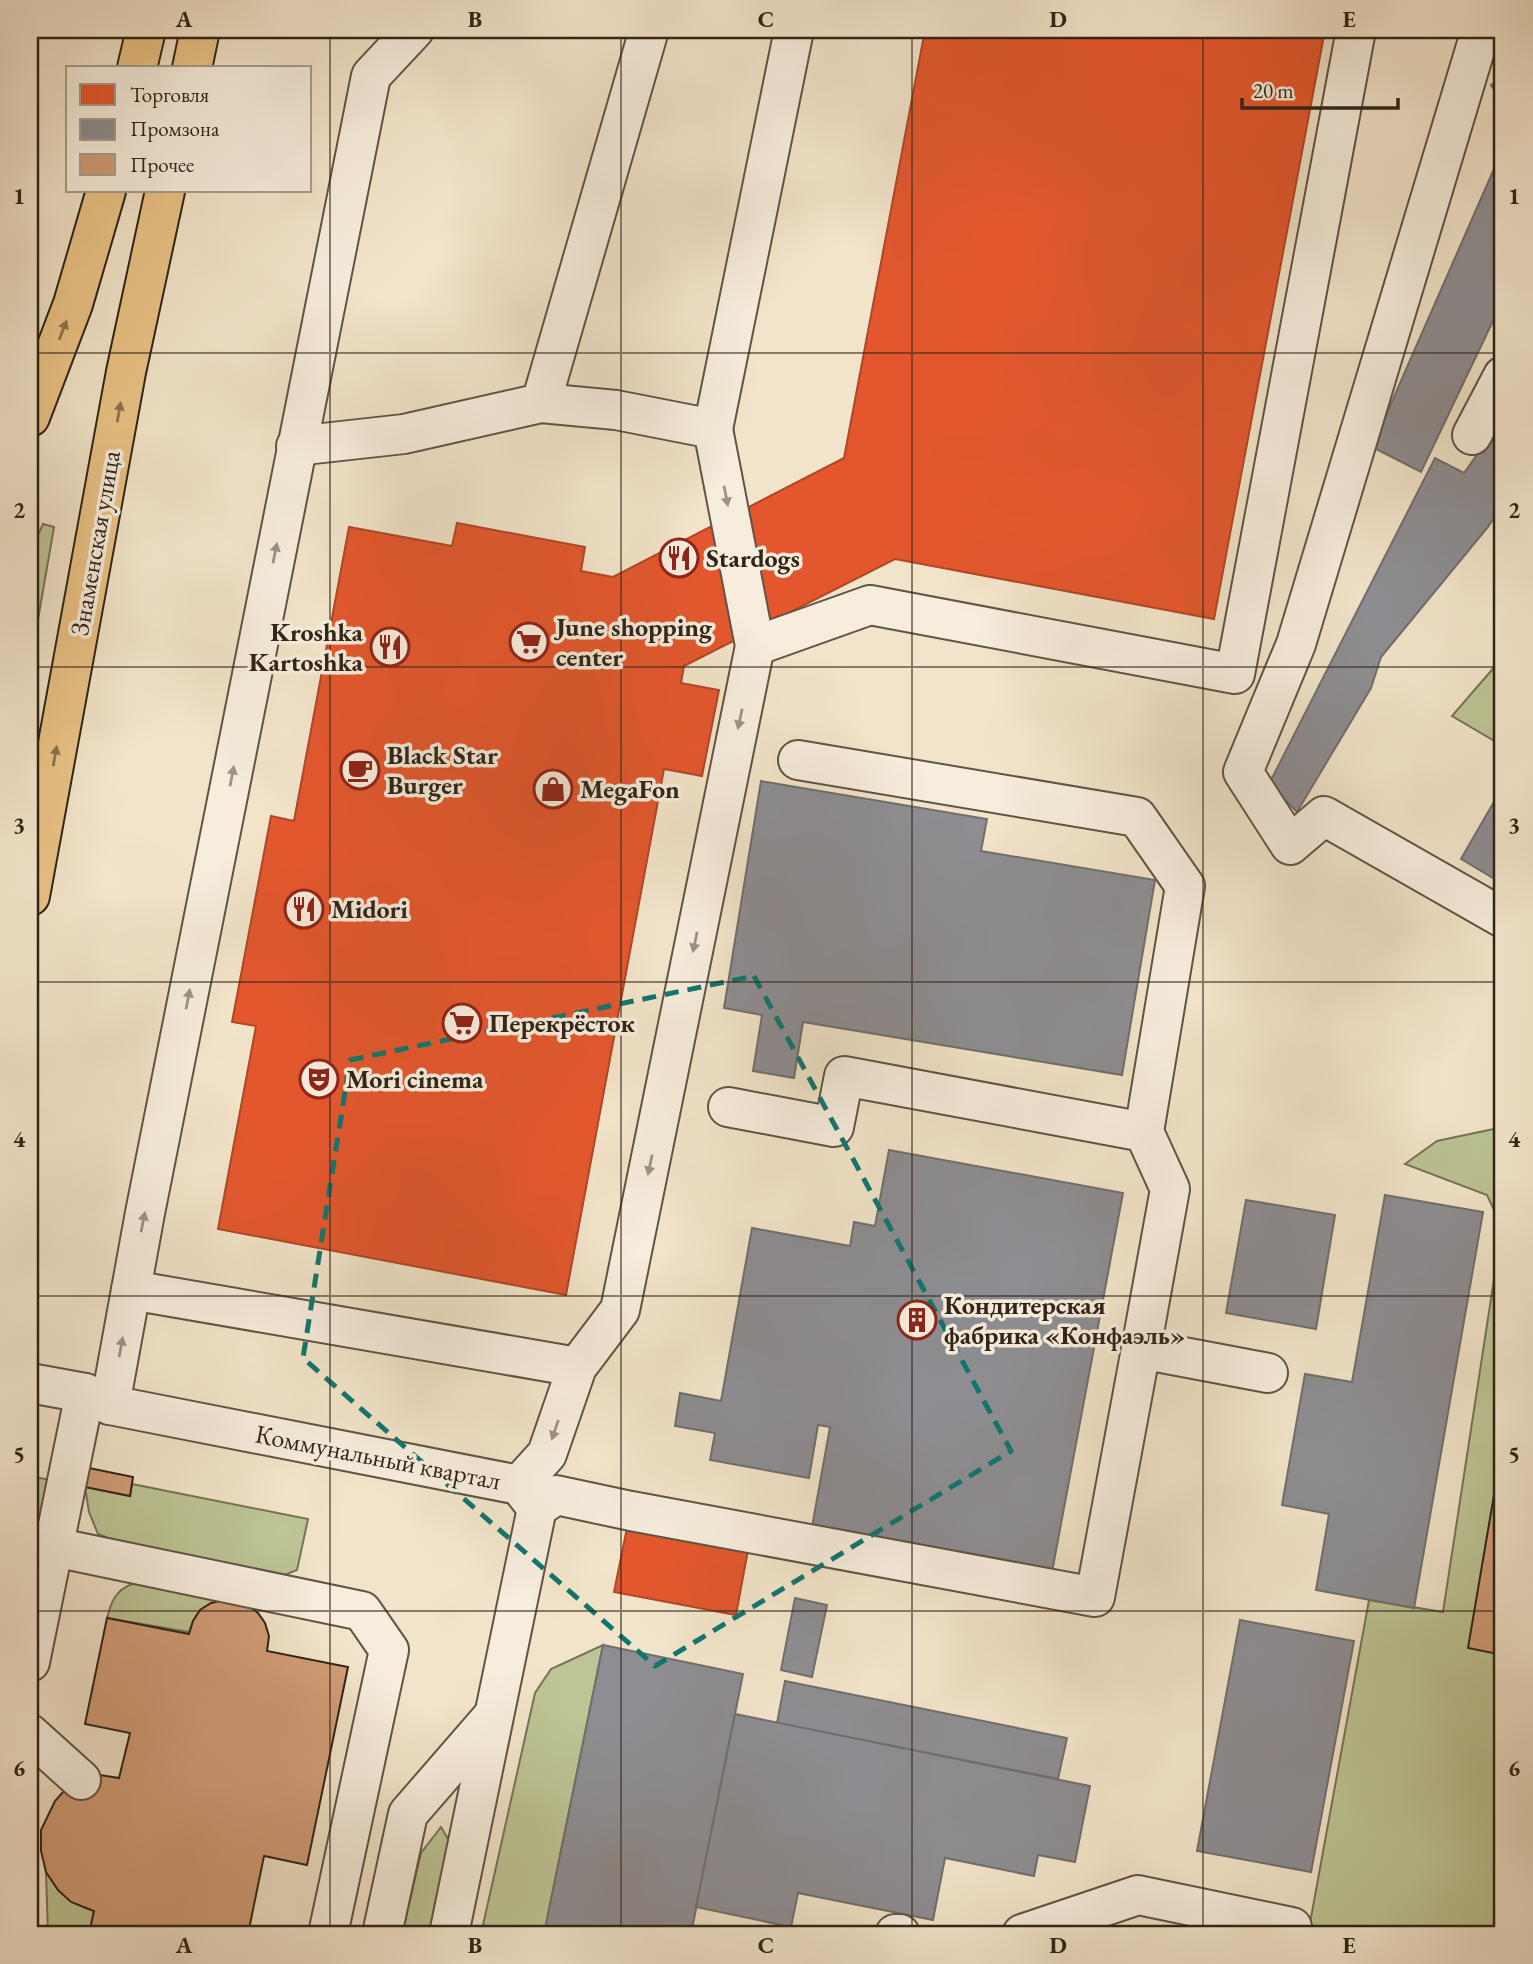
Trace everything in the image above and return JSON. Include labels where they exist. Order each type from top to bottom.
[{"type":"main road","points":[[137,66],[146,30]]},
{"type":"main road","points":[[192,66],[200,30]]},
{"type":"main road","points":[[30,416],[73,304],[106,192]]},
{"type":"main road","name":"Знаменская улица","points":[[30,896],[126,372],[165,192]]},
{"type":"street","points":[[30,1662],[54,1547],[131,1290],[371,76],[414,30]]},
{"type":"street","points":[[541,403],[649,30]]},
{"type":"street","points":[[449,1934],[494,1714],[528,1496],[547,1454],[577,1367],[620,1310],[755,646],[713,429],[794,30]]},
{"type":"street","points":[[755,646],[870,605],[1235,674],[1356,30]]},
{"type":"street","points":[[1481,30],[1296,644],[1243,772],[1290,845],[1324,816],[1503,918]]},
{"type":"street","points":[[1472,435],[1503,376]]},
{"type":"street","points":[[296,446],[404,434],[541,403],[616,410],[713,429]]},
{"type":"street","points":[[528,1496],[556,1495],[1095,1597],[1170,1189],[1144,1132],[1185,886],[1137,817],[798,760]]},
{"type":"street","points":[[728,1107],[834,1127],[844,1076],[1144,1132]]},
{"type":"street","points":[[131,1290],[577,1367]]},
{"type":"street","points":[[1141,1349],[1268,1373]]},
{"type":"street","name":"Коммунальный квартал","points":[[30,1383],[528,1496]]},
{"type":"street","points":[[54,1547],[362,1611],[389,1650],[328,1934]]},
{"type":"street","points":[[382,1934],[408,1814],[494,1714]]},
{"type":"street","points":[[30,1734],[81,1780]]},
{"type":"street","points":[[1022,1934],[1138,1895],[1292,1927]]},
{"type":"highlighted area","points":[[754,976],[1011,1451],[655,1666],[303,1358],[350,1060]]},
{"type":"green space","points":[[43,524],[54,527],[30,666],[30,553]]},
{"type":"green space","points":[[1503,657],[1503,746],[1452,716]]},
{"type":"green space","points":[[1503,1127],[1503,1934],[1308,1934],[1369,1600],[1443,1612],[1502,1227],[1487,1195],[1405,1164],[1437,1141]]},
{"type":"green space","points":[[30,1476],[50,1480],[30,1572]]},
{"type":"green space","points":[[132,1484],[308,1519],[297,1570],[282,1576],[121,1543],[98,1534],[89,1512],[85,1487],[130,1496]]},
{"type":"green space","points":[[132,1584],[146,1584],[223,1600],[201,1611],[194,1619],[189,1632],[107,1618],[115,1597]]},
{"type":"green space","points":[[603,1645],[544,1934],[481,1934],[535,1693],[551,1669]]},
{"type":"green space","points":[[441,1827],[451,1844],[431,1934],[402,1934],[421,1853]]},
{"type":"green space","points":[[46,1872],[66,1896],[78,1905],[94,1911],[89,1934],[70,1931],[69,1934],[48,1934]]},
{"type":"building: Торговля","name":"June shopping center","points":[[925,30],[1325,30],[1214,619],[895,559],[684,666],[681,683],[719,690],[702,776],[664,769],[566,1295],[218,1229],[256,1026],[232,1022],[271,816],[294,821],[349,527],[452,546],[457,523],[585,547],[581,571],[613,577],[844,458]]},
{"type":"building: Торговля","points":[[627,1528],[748,1550],[736,1615],[614,1592]]},
{"type":"building: Промзона","points":[[1503,77],[1503,104],[1491,85]]},
{"type":"building: Промзона","points":[[1497,162],[1503,165],[1503,300],[1421,472],[1372,447]]},
{"type":"building: Промзона","points":[[1503,418],[1503,504],[1488,527],[1381,657],[1371,688],[1297,812],[1269,784],[1435,458],[1464,473]]},
{"type":"building: Промзона","points":[[761,781],[987,819],[981,851],[1155,880],[1122,1075],[803,1022],[794,1078],[753,1071],[762,1015],[724,1008]]},
{"type":"building: Промзона","points":[[1503,789],[1503,884],[1461,859]]},
{"type":"building: Промзона","name":"Кондитерская фабрика «Конфаэль»","points":[[889,1150],[1123,1193],[1052,1572],[812,1527],[830,1427],[818,1425],[809,1478],[710,1460],[715,1433],[675,1426],[680,1393],[721,1401],[752,1228],[850,1246],[854,1222],[875,1226]]},
{"type":"building: Промзона","points":[[1385,1195],[1483,1212],[1414,1608],[1316,1590],[1329,1514],[1282,1505],[1305,1374],[1352,1382]]},
{"type":"building: Промзона","points":[[1246,1200],[1335,1215],[1316,1329],[1226,1313]]},
{"type":"building: Промзона","points":[[795,1598],[827,1605],[812,1677],[781,1670]]},
{"type":"building: Промзона","points":[[1240,1620],[1354,1641],[1311,1872],[1197,1851]]},
{"type":"building: Промзона","points":[[603,1645],[743,1674],[691,1934],[544,1934]]},
{"type":"building: Промзона","points":[[785,1681],[1067,1738],[1058,1779],[777,1723]]},
{"type":"building: Промзона","points":[[735,1714],[1090,1786],[1075,1862],[1038,1855],[1034,1876],[945,1858],[933,1920],[798,1893],[791,1927],[696,1907]]},
{"type":"building: Прочее","points":[[89,1468],[133,1477],[130,1496],[85,1487]]},
{"type":"building: Прочее","points":[[1496,1483],[1503,1485],[1503,1655],[1468,1648]]},
{"type":"building: Прочее","points":[[223,1600],[248,1605],[258,1613],[269,1636],[267,1651],[348,1667],[307,1865],[264,1856],[248,1934],[89,1934],[94,1911],[71,1902],[58,1890],[46,1872],[41,1851],[41,1830],[55,1801],[81,1780],[100,1775],[119,1778],[130,1733],[85,1724],[107,1618],[189,1634],[200,1610]]},
{"type":"place","name":"Stardogs","points":[[679,558]]},
{"type":"place","name":"June shopping center","points":[[529,642]]},
{"type":"place","name":"Kroshka Kartoshka","points":[[390,647]]},
{"type":"place","name":"Black Star Burger","points":[[360,770]]},
{"type":"place","name":"MegaFon","points":[[553,789]]},
{"type":"place","name":"Midori","points":[[304,909]]},
{"type":"place","name":"Перекрёсток","points":[[462,1023]]},
{"type":"place","name":"Mori cinema","points":[[319,1079]]},
{"type":"place","name":"Кондитерская фабрика «Конфаэль»","points":[[917,1320]]}]
